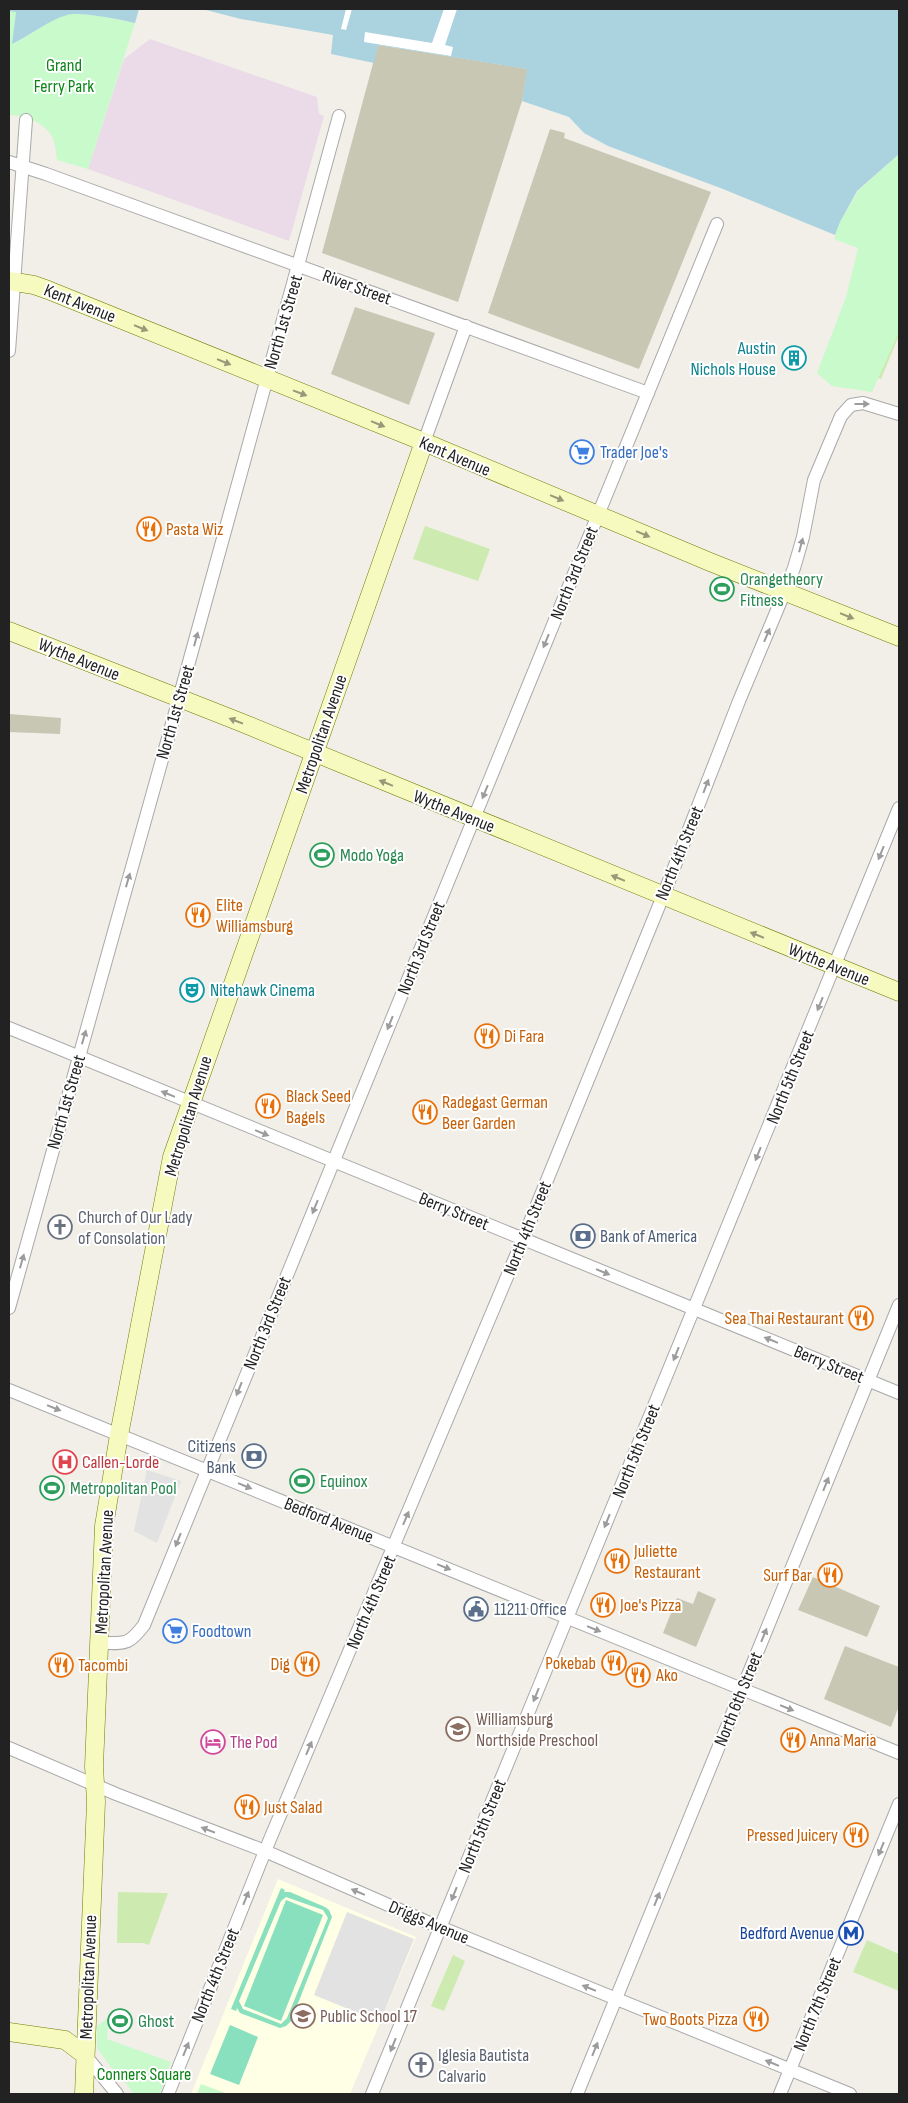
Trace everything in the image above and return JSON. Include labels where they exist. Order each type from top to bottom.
[{"type":"main road","name":"Kent Avenue","points":[[11,282],[34,285],[48,290],[424,442],[710,562],[899,637]]},
{"type":"main road","name":"Metropolitan Avenue","points":[[84,2094],[95,1785],[94,1766],[104,1526],[118,1435],[172,1157],[424,442]]},
{"type":"main road","name":"Wythe Avenue","points":[[9,631],[179,700],[240,722],[314,754],[899,992]]},
{"type":"main road","points":[[9,2032],[65,2040],[85,2055]]},
{"type":"street","name":"North 1st Street","points":[[9,1308],[179,700],[339,116]]},
{"type":"street","points":[[9,351],[11,282],[26,120]]},
{"type":"street","name":"River Street","points":[[9,162],[648,393]]},
{"type":"street","name":"North 3rd Street","points":[[100,1643],[121,1643],[133,1639],[144,1625],[717,224]]},
{"type":"street","name":"Metropolitan Avenue","points":[[424,442],[466,326]]},
{"type":"street","name":"North 4th Street","points":[[168,2094],[265,1852],[523,1239],[663,896],[739,701],[794,568],[803,537],[814,480],[842,413],[851,405],[864,403],[899,414]]},
{"type":"street","name":"North 5th Street","points":[[372,2094],[899,808]]},
{"type":"street","name":"Berry Street","points":[[9,1028],[899,1393]]},
{"type":"street","name":"North 6th Street","points":[[577,2094],[899,1305]]},
{"type":"street","name":"Bedford Avenue","points":[[9,1390],[899,1753]]},
{"type":"street","name":"Driggs Avenue","points":[[9,1748],[850,2094]]},
{"type":"street","name":"North 7th Street","points":[[780,2094],[899,1804]]},
{"type":"street","points":[[85,2055],[117,2094]]},
{"type":"shaded area","points":[[150,39],[317,97],[319,114],[324,116],[289,241],[88,169],[124,59]]},
{"type":"shaded area","points":[[378,45],[528,69],[522,101],[458,302],[322,253]]},
{"type":"shaded area","points":[[550,129],[565,133],[564,138],[711,192],[639,369],[488,313]]},
{"type":"shaded area","points":[[355,307],[435,333],[409,405],[331,374]]},
{"type":"shaded area","points":[[9,714],[61,718],[60,734],[9,732]]},
{"type":"shaded area","points":[[147,1470],[181,1481],[157,1543],[134,1531]]},
{"type":"shaded area","points":[[813,1577],[880,1606],[867,1637],[798,1610]]},
{"type":"shaded area","points":[[698,1591],[716,1599],[696,1647],[663,1633],[677,1598],[693,1604]]},
{"type":"shaded area","points":[[845,1646],[899,1667],[899,1706],[891,1727],[824,1699]]},
{"type":"shaded area","name":"Public School 17","points":[[278,1879],[416,1937],[350,2094],[191,2094]]},
{"type":"shaded area","points":[[347,1912],[414,1939],[380,2022],[314,1995]]},
{"type":"green space","name":"Grand Ferry Park","points":[[9,11],[16,11],[13,44],[53,20],[67,14],[90,15],[135,23],[88,169],[57,160],[52,136],[39,123],[10,115],[9,136]]},
{"type":"green space","points":[[899,154],[899,332],[872,392],[832,386],[817,373],[846,297],[858,248],[834,239],[840,222],[858,191]]},
{"type":"green space","points":[[899,317],[899,335],[881,379],[876,377]]},
{"type":"green space","points":[[425,526],[490,549],[478,581],[413,559]]},
{"type":"green space","points":[[281,1888],[285,1890],[284,1892],[290,1892],[329,1910],[332,1917],[291,2021],[286,2026],[280,2028],[240,2013],[237,2008],[236,2011],[231,2009]],"holes":[[[286,1897],[323,1910],[328,1918],[287,2018],[281,2024],[243,2009],[239,2001],[281,1901]]]},
{"type":"green space","points":[[118,1892],[168,1893],[149,1945],[143,1943],[117,1943]]},
{"type":"green space","points":[[286,1900],[323,1915],[281,2021],[244,2006]]},
{"type":"green space","points":[[867,1940],[899,1954],[899,1991],[853,1972]]},
{"type":"green space","points":[[453,1955],[465,1961],[444,2011],[431,2006]]},
{"type":"green space","name":"Conners Square","points":[[108,2018],[107,2039],[171,2062],[160,2094],[134,2094],[125,2082],[121,2081],[97,2048],[97,2026]]},
{"type":"green space","points":[[230,2025],[258,2037],[239,2085],[210,2074]]},
{"type":"green space","points":[[201,2084],[228,2094],[197,2094]]},
{"type":"water","points":[[9,9],[139,9],[135,23],[90,15],[67,15],[12,44],[16,12],[9,11]]},
{"type":"water","points":[[202,9],[899,9],[899,154],[857,191],[835,235],[723,189],[608,146],[584,133],[569,117],[522,101],[527,69],[378,45],[374,63],[331,54],[333,35],[241,19]]},
{"type":"pier","points":[[346,9],[352,9],[346,30],[341,29]]},
{"type":"pier","points":[[444,9],[457,9],[445,45],[453,47],[451,56],[364,42],[365,32],[432,43]]},
{"type":"place","name":"Austin Nichols House","points":[[794,358]]},
{"type":"place","name":"Trader Joe's","points":[[582,452]]},
{"type":"place","name":"Pasta Wiz","points":[[149,529]]},
{"type":"place","name":"Orangetheory Fitness","points":[[722,589]]},
{"type":"place","name":"Modo Yoga","points":[[322,855]]},
{"type":"place","name":"Elite Williamsburg","points":[[198,915]]},
{"type":"place","name":"Nitehawk Cinema","points":[[192,990]]},
{"type":"place","name":"Di Fara","points":[[487,1036]]},
{"type":"place","name":"Black Seed Bagels","points":[[268,1106]]},
{"type":"place","name":"Radegast German Beer Garden","points":[[425,1112]]},
{"type":"place","name":"Church of Our Lady of Consolation","points":[[60,1227]]},
{"type":"place","name":"Bank of America","points":[[583,1236]]},
{"type":"place","name":"Sea Thai Restaurant","points":[[861,1318]]},
{"type":"place","name":"Citizens Bank","points":[[254,1456]]},
{"type":"place","name":"Callen-Lorde","points":[[65,1462]]},
{"type":"place","name":"Equinox","points":[[302,1481]]},
{"type":"place","name":"Metropolitan Pool","points":[[52,1488]]},
{"type":"place","name":"Juliette Restaurant","points":[[617,1561]]},
{"type":"place","name":"Surf Bar","points":[[830,1575]]},
{"type":"place","name":"Joe's Pizza","points":[[603,1605]]},
{"type":"place","name":"11211 Office","points":[[476,1609]]},
{"type":"place","name":"Foodtown","points":[[175,1631]]},
{"type":"place","name":"Pokebab","points":[[614,1663]]},
{"type":"place","name":"Dig","points":[[307,1664]]},
{"type":"place","name":"Tacombi","points":[[61,1665]]},
{"type":"place","name":"Ako","points":[[638,1675]]},
{"type":"place","name":"Williamsburg Northside Preschool","points":[[458,1729]]},
{"type":"place","name":"Anna Maria","points":[[793,1740]]},
{"type":"place","name":"The Pod","points":[[213,1742]]},
{"type":"place","name":"Just Salad","points":[[247,1807]]},
{"type":"place","name":"Pressed Juicery","points":[[856,1835]]},
{"type":"place","name":"Bedford Avenue","points":[[851,1933]]},
{"type":"place","name":"Public School 17","points":[[303,2016]]},
{"type":"place","name":"Two Boots Pizza","points":[[756,2019]]},
{"type":"place","name":"Ghost","points":[[120,2021]]},
{"type":"place","name":"Iglesia Bautista Calvario","points":[[421,2065]]}]
